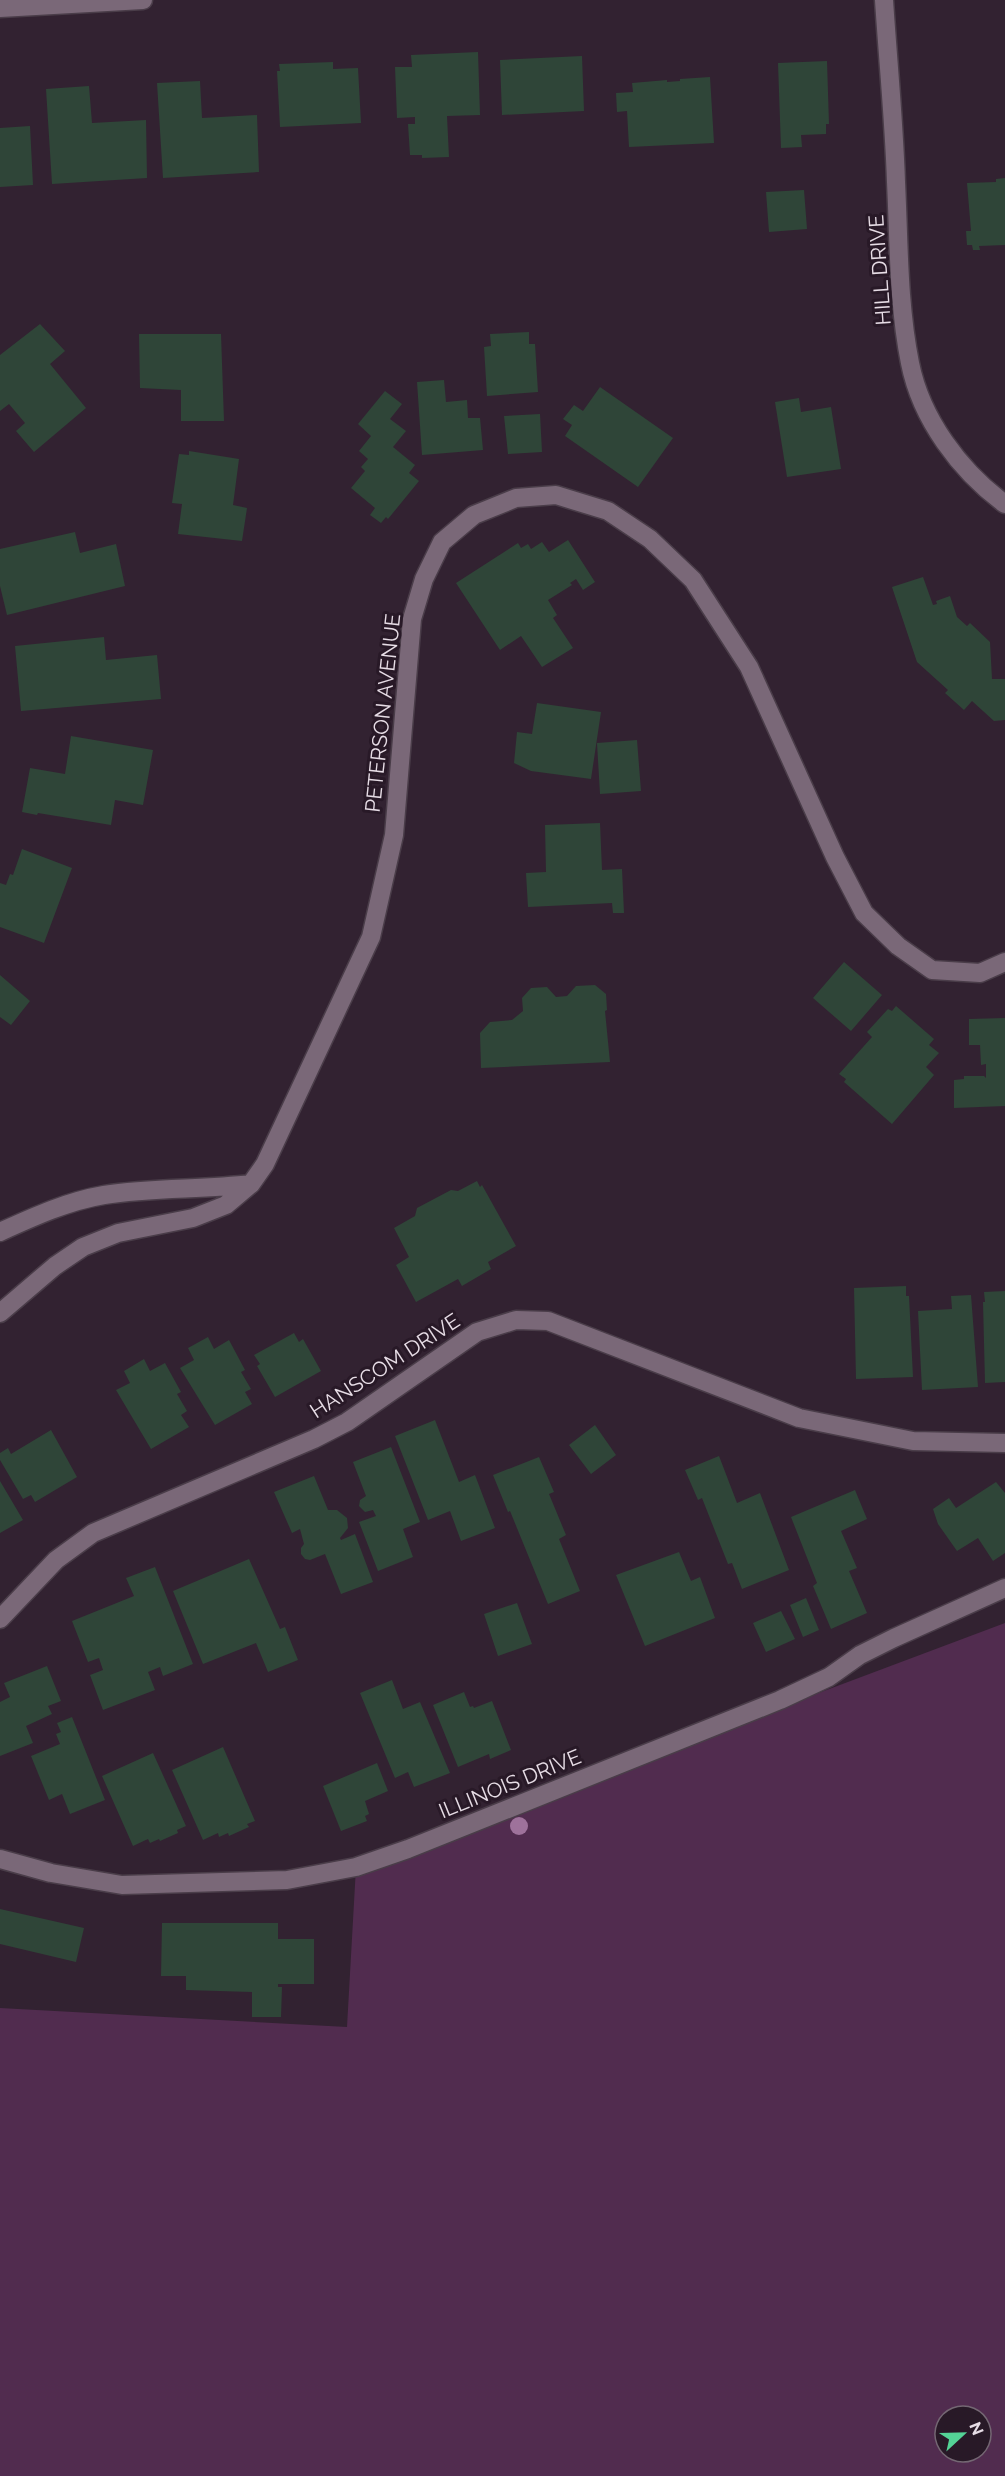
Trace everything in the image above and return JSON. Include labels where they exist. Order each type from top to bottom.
[{"type":"street","points":[[0,8],[143,0]]},
{"type":"street","name":"HILL DRIVE","points":[[884,0],[902,291],[909,354],[922,398],[937,429],[958,460],[991,494],[1005,504]]},
{"type":"street","name":"PETERSON AVENUE","points":[[251,1184],[265,1164],[371,937],[394,835],[412,619],[424,579],[442,542],[474,514],[516,498],[556,495],[598,507],[608,511],[650,539],[693,580],[750,667],[835,857],[864,913],[898,946],[932,970],[980,972],[1005,962]]},
{"type":"street","points":[[0,1232],[61,1207],[103,1195],[148,1190],[213,1189],[251,1184]]},
{"type":"street","points":[[0,1313],[55,1266],[84,1247],[118,1233],[193,1218],[226,1205],[251,1184]]},
{"type":"street","name":"HANSCOM DRIVE","points":[[0,1618],[56,1560],[93,1533],[322,1435],[347,1422],[477,1332],[516,1320],[548,1321],[799,1418],[913,1441],[1005,1443]]},
{"type":"street","name":"ILLINOIS DRIVE","points":[[0,1859],[51,1873],[122,1885],[287,1880],[356,1867],[408,1849],[780,1700],[829,1677],[860,1656],[894,1638],[1005,1588]]},
{"type":"shaded area","points":[[1005,1623],[1005,2476],[0,2476],[0,2008],[347,2027],[356,1867]]},
{"type":"building","points":[[478,52],[480,115],[447,116],[449,157],[422,158],[422,155],[410,155],[408,124],[415,124],[415,117],[397,118],[395,67],[412,67],[411,55]]},
{"type":"building","points":[[582,56],[584,111],[502,115],[500,60]]},
{"type":"building","points":[[827,61],[829,124],[826,124],[826,134],[801,135],[802,147],[781,148],[778,63]]},
{"type":"building","points":[[333,62],[333,69],[358,68],[361,123],[280,127],[277,71],[280,71],[279,64]]},
{"type":"building","points":[[710,77],[714,143],[629,147],[627,111],[617,112],[616,93],[633,92],[632,83]]},
{"type":"building","points":[[200,81],[202,118],[257,115],[259,172],[163,178],[157,83]]},
{"type":"building","points":[[89,86],[92,123],[146,120],[147,178],[52,184],[46,89]]},
{"type":"building","points":[[30,126],[33,185],[0,187],[0,128]]},
{"type":"building","points":[[1005,178],[1005,245],[979,246],[980,250],[973,250],[972,245],[967,245],[966,231],[971,231],[967,183],[996,182],[996,179]]},
{"type":"building","points":[[804,190],[807,229],[769,232],[766,192]]},
{"type":"building","points":[[40,324],[65,351],[50,364],[86,408],[34,452],[16,431],[25,423],[9,404],[0,411],[0,355]]},
{"type":"building","points":[[529,332],[529,344],[535,344],[538,392],[487,396],[484,347],[491,346],[490,334]]},
{"type":"building","points":[[139,334],[221,334],[224,421],[181,421],[181,390],[140,388]]},
{"type":"building","points":[[444,380],[446,402],[467,400],[468,418],[480,418],[483,450],[422,455],[417,382]]},
{"type":"building","points":[[600,387],[673,438],[638,487],[565,436],[572,425],[563,419],[574,405],[583,411]]},
{"type":"building","points":[[385,391],[402,404],[390,419],[406,431],[393,447],[415,465],[409,473],[419,481],[388,519],[386,517],[381,523],[370,515],[375,508],[351,488],[365,471],[361,467],[368,459],[359,451],[371,436],[358,424]]},
{"type":"building","points":[[799,398],[801,412],[831,407],[841,469],[787,477],[775,402]]},
{"type":"building","points":[[540,414],[542,452],[508,454],[504,416]]},
{"type":"building","points":[[189,451],[239,459],[233,505],[247,508],[242,541],[178,534],[182,504],[172,503],[179,454],[189,455]]},
{"type":"building","points":[[75,532],[80,553],[116,544],[125,586],[7,615],[0,586],[0,549]]},
{"type":"building","points":[[568,540],[595,582],[583,590],[576,579],[570,583],[572,585],[548,600],[557,615],[553,618],[573,648],[542,667],[521,636],[500,650],[456,583],[518,543],[521,548],[528,544],[531,549],[542,542],[549,552]]},
{"type":"building","points":[[923,577],[933,605],[937,604],[936,601],[950,596],[957,617],[967,626],[970,623],[990,642],[992,679],[1005,679],[1005,720],[994,721],[972,701],[964,710],[945,693],[948,690],[917,662],[892,587]]},
{"type":"building","points":[[104,637],[106,660],[157,655],[161,699],[21,711],[15,646]]},
{"type":"building","points":[[537,703],[601,712],[591,779],[531,771],[514,763],[517,732],[532,734]]},
{"type":"building","points":[[71,736],[153,750],[143,805],[115,800],[111,825],[22,812],[30,768],[65,774]]},
{"type":"building","points":[[637,740],[641,791],[600,794],[597,743]]},
{"type":"building","points":[[600,823],[602,870],[622,869],[624,913],[613,913],[612,903],[528,907],[526,873],[546,872],[545,825]]},
{"type":"building","points":[[22,849],[72,868],[44,943],[0,927],[0,883],[6,885],[10,874],[13,875]]},
{"type":"building","points":[[844,962],[882,995],[851,1031],[813,998]]},
{"type":"building","points":[[0,975],[30,1001],[11,1025],[0,1017]]},
{"type":"building","points":[[595,985],[606,994],[607,1010],[605,1011],[610,1062],[481,1068],[480,1033],[490,1022],[512,1020],[523,1011],[522,998],[531,988],[547,987],[556,997],[567,996],[576,986]]},
{"type":"building","points":[[896,1006],[934,1039],[929,1045],[939,1053],[926,1067],[934,1075],[892,1124],[844,1082],[846,1079],[839,1074],[872,1037],[867,1032],[888,1009],[892,1011]]},
{"type":"building","points":[[1005,1018],[1005,1106],[954,1108],[954,1080],[964,1079],[964,1076],[984,1076],[986,1078],[986,1064],[981,1065],[980,1045],[969,1045],[969,1019]]},
{"type":"building","points":[[477,1181],[480,1187],[482,1185],[516,1246],[488,1262],[491,1269],[462,1286],[458,1279],[416,1302],[396,1265],[409,1257],[394,1228],[415,1216],[417,1208],[451,1190],[458,1191]]},
{"type":"building","points":[[906,1286],[906,1296],[909,1296],[913,1377],[856,1379],[854,1288]]},
{"type":"building","points":[[1005,1291],[1005,1382],[985,1383],[984,1292]]},
{"type":"building","points":[[971,1295],[978,1387],[922,1390],[918,1311],[952,1309],[951,1296]]},
{"type":"building","points":[[294,1333],[299,1342],[303,1339],[321,1371],[275,1397],[257,1366],[260,1364],[254,1355]]},
{"type":"building","points":[[208,1337],[214,1349],[229,1340],[245,1370],[241,1372],[251,1389],[245,1392],[252,1404],[215,1425],[180,1368],[194,1360],[188,1348]]},
{"type":"building","points":[[144,1359],[150,1371],[165,1363],[181,1392],[177,1394],[187,1411],[181,1415],[189,1427],[151,1449],[116,1390],[130,1383],[124,1371]]},
{"type":"building","points":[[435,1420],[459,1482],[475,1475],[495,1528],[461,1541],[450,1511],[428,1520],[395,1436]]},
{"type":"building","points":[[595,1425],[616,1455],[591,1474],[569,1445]]},
{"type":"building","points":[[51,1430],[77,1477],[35,1502],[31,1495],[23,1499],[0,1460],[0,1453],[8,1448],[11,1454]]},
{"type":"building","points":[[391,1447],[420,1522],[403,1529],[413,1557],[378,1571],[359,1522],[376,1516],[373,1510],[365,1512],[359,1506],[360,1500],[366,1496],[353,1462]]},
{"type":"building","points":[[719,1456],[737,1503],[760,1493],[789,1570],[742,1589],[732,1563],[728,1564],[702,1498],[698,1500],[685,1470]]},
{"type":"building","points":[[539,1457],[554,1492],[549,1494],[566,1535],[559,1539],[580,1591],[548,1604],[493,1475]]},
{"type":"building","points":[[314,1476],[328,1510],[337,1510],[347,1518],[348,1528],[340,1538],[341,1540],[355,1534],[373,1582],[341,1594],[325,1554],[310,1560],[305,1559],[301,1554],[304,1544],[300,1529],[292,1533],[274,1492]]},
{"type":"building","points":[[0,1481],[23,1520],[0,1533]]},
{"type":"building","points":[[996,1482],[1005,1493],[1005,1553],[993,1561],[978,1538],[957,1551],[938,1524],[933,1509],[949,1498],[956,1508]]},
{"type":"building","points":[[855,1490],[867,1519],[841,1531],[857,1568],[849,1571],[867,1613],[831,1629],[813,1586],[817,1583],[791,1517]]},
{"type":"building","points":[[679,1552],[691,1581],[700,1577],[715,1618],[645,1646],[616,1575]]},
{"type":"building","points":[[249,1559],[280,1629],[285,1627],[298,1660],[268,1672],[256,1643],[203,1664],[173,1591]]},
{"type":"building","points":[[155,1567],[193,1664],[163,1676],[160,1667],[148,1672],[155,1690],[103,1710],[90,1675],[103,1670],[99,1658],[88,1662],[72,1621],[134,1596],[126,1578]]},
{"type":"building","points":[[806,1598],[819,1630],[803,1637],[790,1605]]},
{"type":"building","points":[[517,1603],[532,1644],[498,1656],[484,1614]]},
{"type":"building","points":[[781,1611],[795,1639],[766,1652],[753,1623]]},
{"type":"building","points":[[47,1666],[61,1701],[48,1706],[52,1714],[26,1726],[33,1743],[0,1756],[0,1702],[10,1697],[4,1683]]},
{"type":"building","points":[[392,1680],[403,1709],[420,1702],[450,1773],[414,1787],[408,1772],[395,1778],[360,1693]]},
{"type":"building","points":[[464,1692],[470,1707],[474,1708],[492,1701],[511,1750],[490,1759],[489,1754],[458,1767],[433,1705]]},
{"type":"building","points":[[72,1717],[105,1800],[70,1814],[62,1794],[49,1800],[31,1756],[60,1744],[56,1734],[61,1732],[57,1723]]},
{"type":"building","points":[[223,1747],[255,1821],[247,1824],[249,1827],[229,1836],[228,1833],[219,1837],[218,1833],[203,1840],[172,1770]]},
{"type":"building","points":[[153,1753],[186,1826],[177,1830],[178,1833],[160,1841],[159,1839],[150,1843],[148,1839],[133,1846],[102,1776]]},
{"type":"building","points":[[377,1763],[388,1791],[365,1801],[369,1814],[365,1816],[367,1821],[341,1831],[323,1786]]},
{"type":"building","points":[[0,1909],[84,1928],[76,1962],[0,1944]]},
{"type":"building","points":[[162,1923],[278,1923],[278,1939],[314,1939],[314,1984],[278,1984],[278,1987],[282,1987],[281,2017],[252,2017],[252,1992],[186,1990],[186,1976],[161,1976]]}]
